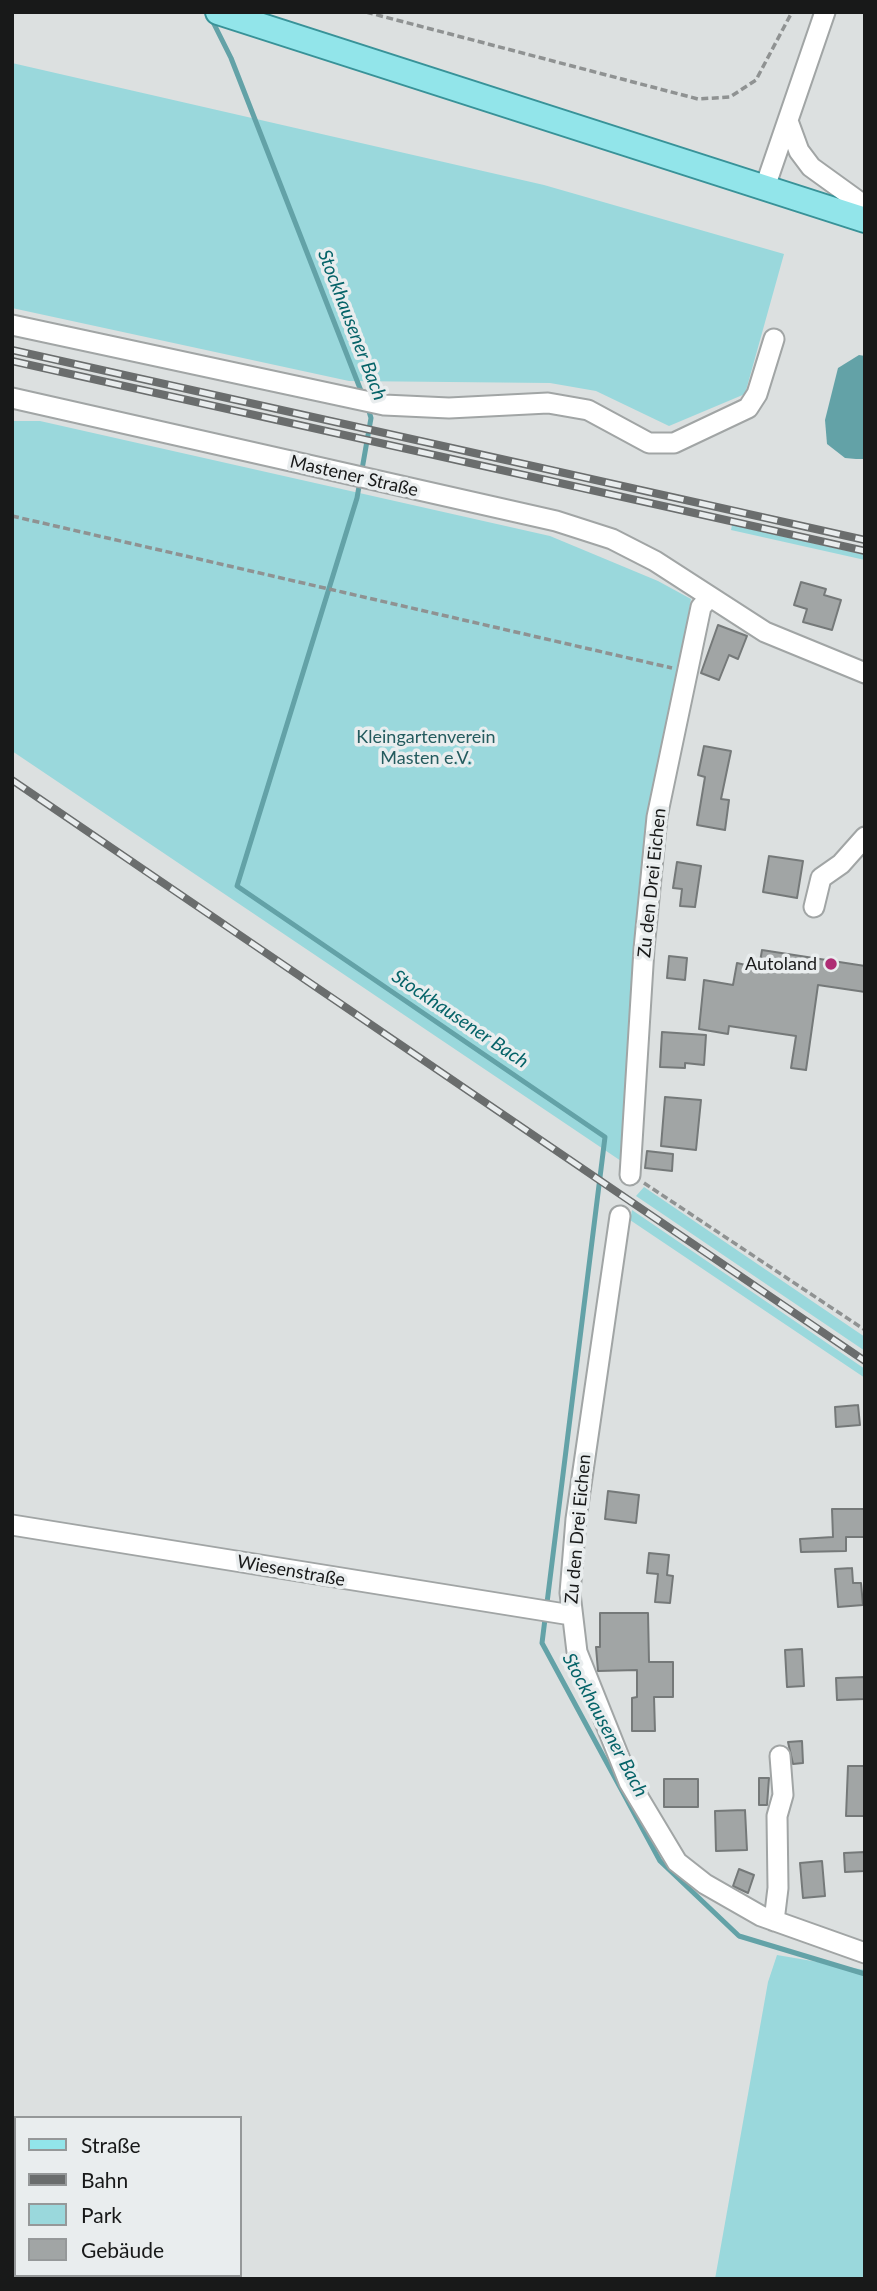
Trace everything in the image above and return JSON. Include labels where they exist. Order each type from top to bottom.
[{"type":"main road","points":[[225,15],[865,220]]},
{"type":"street","points":[[765,187],[825,12]]},
{"type":"street","points":[[788,121],[799,151],[811,167],[865,206]]},
{"type":"street","points":[[12,325],[384,405],[449,408],[548,403],[588,410],[649,443],[674,443],[748,408],[757,394],[774,340]]},
{"type":"street","name":"Mastener Straße","points":[[12,398],[556,521],[601,535],[656,561],[765,632],[865,673]]},
{"type":"street","name":"Zu den Drei Eichen","points":[[630,1175],[644,948],[657,817],[701,607],[710,597]]},
{"type":"street","points":[[814,907],[821,878],[841,864],[865,837]]},
{"type":"street","name":"Zu den Drei Eichen","points":[[620,1216],[576,1519],[555,1613],[577,1651],[595,1703],[629,1782],[677,1862],[705,1884],[774,1922],[865,1953]]},
{"type":"street","name":"Wiesenstraße","points":[[12,1525],[555,1613]]},
{"type":"street","points":[[774,1922],[779,1888],[777,1816],[783,1795],[780,1756]]},
{"type":"path","points":[[366,12],[698,99],[730,97],[756,80],[792,12]]},
{"type":"path","points":[[12,516],[336,588],[688,672]]},
{"type":"path","points":[[630,1175],[865,1330]]},
{"type":"green space","points":[[12,63],[544,185],[784,254],[745,394],[669,426],[596,391],[550,383],[349,381],[12,308]]},
{"type":"green space","name":"Kleingartenverein Masten e.V.","points":[[12,421],[40,421],[550,536],[658,581],[691,599],[652,819],[627,1165],[12,751]]},
{"type":"green space","points":[[732,525],[865,555],[865,560],[731,530]]},
{"type":"green space","points":[[644,1187],[865,1337],[865,1351],[636,1196]]},
{"type":"green space","points":[[632,1210],[865,1369],[865,1378],[630,1220]]},
{"type":"green space","points":[[777,1955],[865,1970],[865,2279],[715,2279],[768,1982]]},
{"type":"shaded area","points":[[859,355],[865,356],[865,459],[845,458],[827,444],[825,420],[838,368]]},
{"type":"building","points":[[801,582],[826,589],[824,595],[841,600],[832,630],[803,622],[807,609],[794,605]]},
{"type":"building","points":[[718,625],[747,636],[738,659],[729,655],[719,680],[701,673]]},
{"type":"building","points":[[704,746],[731,751],[721,799],[729,800],[725,830],[697,825],[705,777],[698,775]]},
{"type":"building","points":[[769,856],[803,861],[797,898],[763,892]]},
{"type":"building","points":[[677,862],[701,866],[695,907],[680,906],[682,889],[673,888]]},
{"type":"building","points":[[762,950],[865,966],[865,992],[818,985],[806,1070],[791,1068],[796,1036],[729,1026],[728,1034],[699,1029],[704,980],[733,985],[737,963],[759,968]]},
{"type":"building","points":[[669,956],[687,958],[685,980],[667,978]]},
{"type":"building","points":[[662,1032],[706,1035],[704,1065],[685,1063],[685,1068],[660,1067]]},
{"type":"building","points":[[665,1097],[701,1100],[696,1150],[661,1146]]},
{"type":"building","points":[[647,1151],[673,1154],[672,1171],[645,1168]]},
{"type":"building","points":[[858,1405],[860,1425],[836,1427],[835,1407]]},
{"type":"building","points":[[608,1491],[639,1495],[636,1523],[605,1519]]},
{"type":"building","points":[[832,1509],[865,1509],[865,1537],[846,1537],[846,1551],[801,1552],[800,1539],[833,1537]]},
{"type":"building","points":[[649,1553],[669,1555],[667,1575],[673,1576],[670,1603],[655,1602],[658,1574],[647,1573]]},
{"type":"building","points":[[852,1568],[853,1583],[861,1583],[863,1605],[838,1607],[835,1569]]},
{"type":"building","points":[[600,1613],[648,1613],[649,1662],[673,1662],[673,1697],[654,1697],[655,1731],[632,1731],[632,1698],[637,1697],[637,1670],[598,1671],[596,1647],[600,1647]]},
{"type":"building","points":[[802,1649],[804,1686],[787,1687],[785,1650]]},
{"type":"building","points":[[865,1677],[865,1699],[837,1700],[836,1678]]},
{"type":"building","points":[[802,1741],[803,1763],[793,1764],[788,1742]]},
{"type":"building","points":[[848,1766],[865,1766],[865,1816],[846,1816]]},
{"type":"building","points":[[759,1778],[769,1778],[767,1805],[759,1805]]},
{"type":"building","points":[[664,1779],[698,1779],[698,1807],[664,1807]]},
{"type":"building","points":[[745,1810],[747,1850],[716,1851],[715,1811]]},
{"type":"building","points":[[865,1852],[865,1871],[845,1872],[844,1853]]},
{"type":"building","points":[[822,1861],[825,1896],[803,1898],[800,1863]]},
{"type":"building","points":[[739,1869],[754,1875],[748,1893],[733,1886]]},
{"type":"waterway","name":"Stockhausener Bach","points":[[211,18],[231,58],[363,396]]},
{"type":"waterway","name":"Stockhausener Bach","points":[[368,408],[371,418],[357,498],[237,886],[605,1137],[542,1643],[660,1861],[739,1936],[865,1974]]},
{"type":"railway","points":[[12,350],[865,540]]},
{"type":"railway","points":[[12,361],[865,551]]},
{"type":"railway","points":[[12,780],[865,1361]]},
{"type":"place","name":"Autoland","points":[[831,964]]}]
